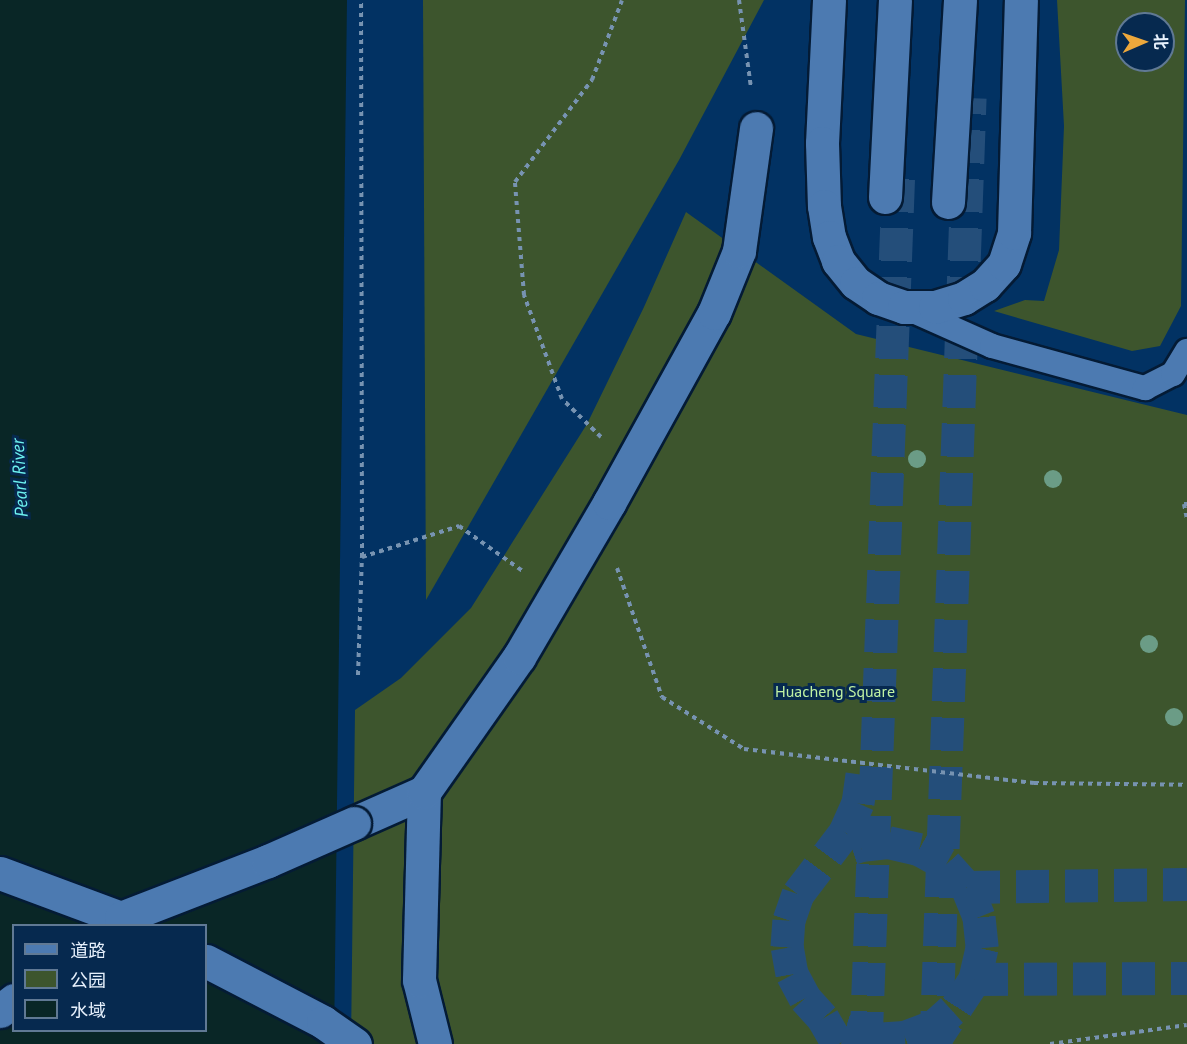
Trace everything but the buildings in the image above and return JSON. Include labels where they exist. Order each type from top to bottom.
[{"type":"street","points":[[829,0],[822,143],[824,206],[829,237],[838,261],[856,283],[878,298],[904,307],[935,307],[964,298],[985,285],[1004,264],[1014,233],[1021,0]]},
{"type":"street","points":[[885,197],[895,0]]},
{"type":"street","points":[[948,202],[960,0]]},
{"type":"street","points":[[0,873],[123,923],[424,792],[519,657],[600,519],[714,313],[739,251],[756,128]]},
{"type":"street","points":[[424,792],[419,981],[435,1044]]},
{"type":"street","points":[[207,962],[323,1022],[354,1043]]},
{"type":"street","points":[[0,1011],[12,1002]]},
{"type":"lane","points":[[904,307],[992,346],[1146,388],[1173,374],[1187,351]]},
{"type":"path","points":[[358,675],[362,557],[361,0]]},
{"type":"path","points":[[621,0],[592,80],[515,182],[524,295],[562,399],[631,462]]},
{"type":"path","points":[[739,0],[756,128]]},
{"type":"path","points":[[1187,504],[1184,504],[1187,520]]},
{"type":"path","points":[[600,519],[662,697],[744,749],[1034,783],[1187,785]]},
{"type":"path","points":[[362,557],[459,526],[503,557]]},
{"type":"path","points":[[1050,1044],[1187,1025]]},
{"type":"green space","points":[[423,0],[764,0],[679,160],[426,600]]},
{"type":"green space","points":[[1057,0],[1185,0],[1181,306],[1160,346],[1132,351],[994,311],[1025,300],[1044,301],[1059,250],[1064,126]]},
{"type":"green space","name":"Huacheng Square","points":[[686,212],[856,334],[1187,415],[1187,1044],[351,1044],[355,710],[401,678],[471,608],[587,424],[644,307]]},
{"type":"water","name":"Pearl River","points":[[0,0],[347,0],[334,1044],[0,1044]]},
{"type":"tunnel","points":[[936,1044],[970,98]]},
{"type":"tunnel","points":[[866,1044],[899,164]]},
{"type":"tunnel","points":[[838,1044],[823,1018],[805,998],[792,974],[787,947],[789,920],[798,894],[845,832],[858,803],[862,774]]},
{"type":"tunnel","points":[[852,848],[888,842],[919,849],[946,864],[967,887],[979,917],[982,948],[975,979],[936,1038]]},
{"type":"tunnel","points":[[967,887],[1187,884]]},
{"type":"tunnel","points":[[975,979],[1187,978]]},
{"type":"tunnel","points":[[845,1030],[874,1039],[905,1037],[934,1026],[952,1010]]}]
